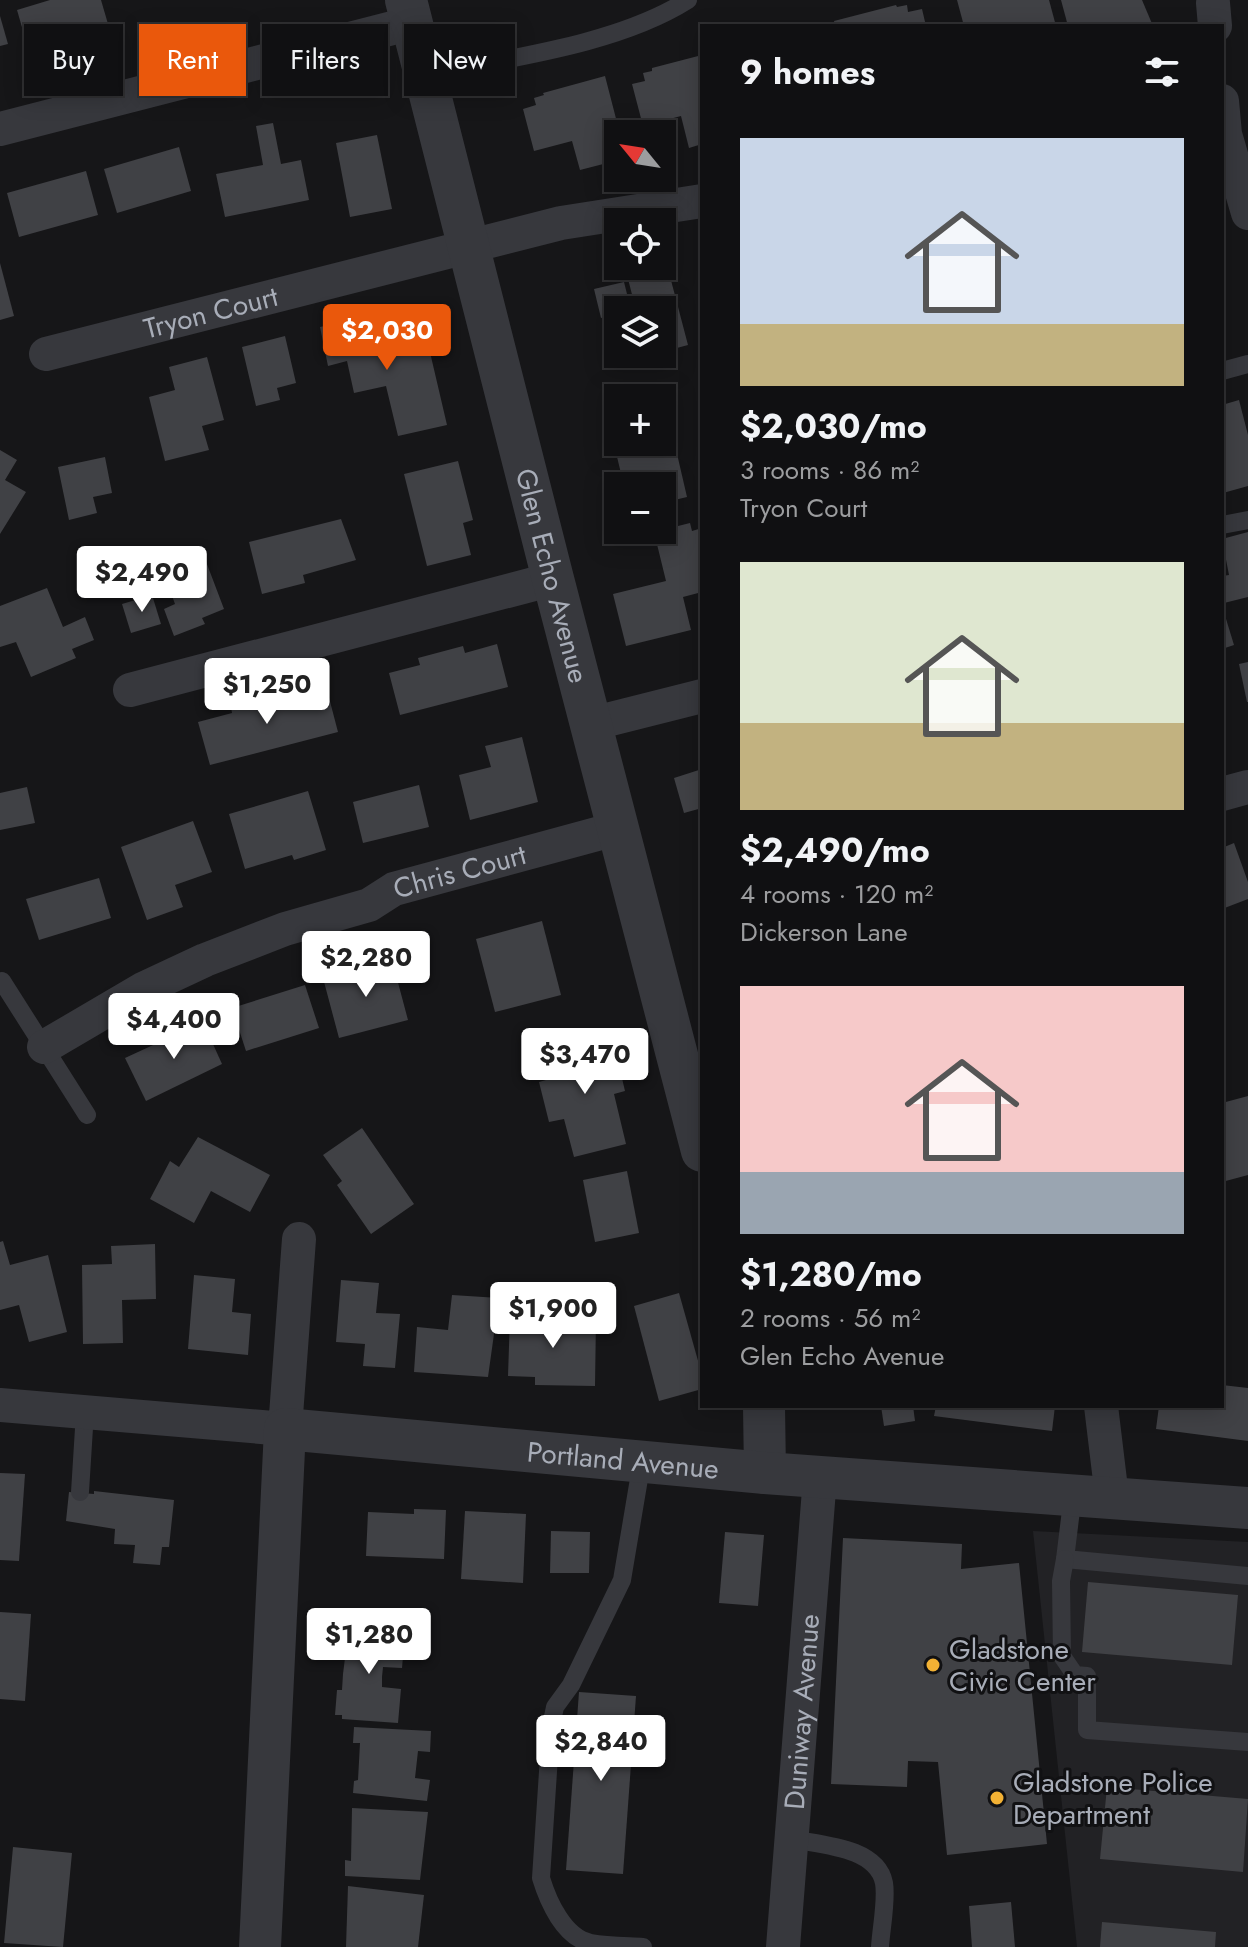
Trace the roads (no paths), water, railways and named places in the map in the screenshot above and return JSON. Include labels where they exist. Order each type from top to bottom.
[{"type":"street","points":[[0,129],[409,12]]},
{"type":"street","name":"Glen Echo Avenue","points":[[431,96],[619,828],[689,1047],[700,1135]]},
{"type":"street","points":[[1224,123],[1248,213]]},
{"type":"street","name":"Tryon Court","points":[[46,354],[561,223],[700,201]]},
{"type":"street","points":[[130,690],[553,579]]},
{"type":"street","points":[[591,724],[700,697]]},
{"type":"street","points":[[1224,793],[1248,787]]},
{"type":"street","name":"Chris Court","points":[[44,1047],[143,989],[205,960],[285,929],[369,905],[394,889],[619,828]]},
{"type":"street","points":[[260,1947],[285,1429],[299,1239]]},
{"type":"street","name":"Portland Avenue","points":[[0,1405],[765,1473],[1248,1508]]},
{"type":"street","points":[[764,1408],[765,1473]]},
{"type":"street","points":[[1092,1496],[1101,1408]]},
{"type":"street","name":"Duniway Avenue","points":[[783,1947],[820,1477]]},
{"type":"lane","points":[[515,56],[604,37],[676,8],[688,0]]},
{"type":"lane","points":[[1224,370],[1248,364]]},
{"type":"lane","points":[[1224,525],[1248,520]]},
{"type":"lane","points":[[2,981],[87,1115]]},
{"type":"lane","points":[[80,1492],[85,1412]]},
{"type":"lane","points":[[642,1461],[622,1580],[571,1685],[555,1707],[551,1726],[541,1878],[548,1898],[568,1929],[587,1943],[643,1947]]},
{"type":"lane","points":[[1092,1496],[1065,1559],[1061,1581],[1062,1656],[1075,1675],[1087,1676],[1087,1730],[1248,1742]]},
{"type":"lane","points":[[1065,1559],[1248,1576]]},
{"type":"lane","points":[[792,1839],[857,1854],[875,1864],[884,1884],[880,1947]]},
{"type":"place","name":"Gladstone Civic Center","points":[[933,1665]]},
{"type":"place","name":"Gladstone Police Department","points":[[997,1798]]}]
